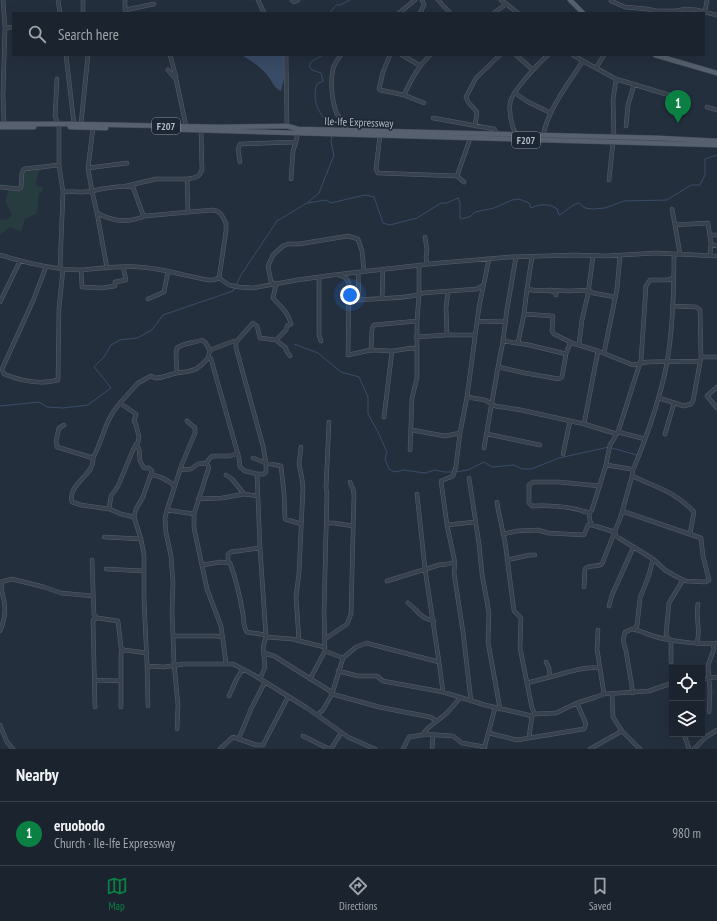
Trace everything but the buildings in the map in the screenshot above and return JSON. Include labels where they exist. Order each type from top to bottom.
[{"type":"main road","points":[[570,0],[582,12]]},
{"type":"main road","points":[[664,56],[717,74]]},
{"type":"main road","name":"Ile-Ife Expressway","points":[[59,126],[74,124],[186,126],[204,129]]},
{"type":"main road","name":"Ile-Ife Expressway","points":[[1,125],[306,131],[380,135],[516,135],[566,139]]},
{"type":"main road","name":"Ile-Ife Expressway","points":[[218,129],[287,126],[298,131]]},
{"type":"main road","name":"Ile-Ife Expressway","points":[[332,132],[346,130],[566,139],[717,141]]},
{"type":"main road","name":"Ile-Ife Expressway","points":[[614,140],[717,145]]},
{"type":"street","points":[[1,125],[5,60],[3,0]]},
{"type":"street","points":[[58,0],[60,12]]},
{"type":"street","points":[[83,0],[83,12]]},
{"type":"street","points":[[125,0],[125,12],[154,4]]},
{"type":"street","points":[[258,0],[264,12]]},
{"type":"street","points":[[292,0],[294,2],[298,0]]},
{"type":"street","points":[[400,12],[415,0]]},
{"type":"street","points":[[420,12],[424,5],[422,0]]},
{"type":"street","points":[[438,0],[449,12]]},
{"type":"street","points":[[501,0],[517,12]]},
{"type":"street","points":[[611,1],[625,7],[647,8],[663,12],[686,9],[703,11],[717,15]]},
{"type":"street","points":[[703,11],[706,2]]},
{"type":"street","points":[[495,12],[506,4]]},
{"type":"street","points":[[0,20],[4,18]]},
{"type":"street","points":[[5,28],[12,27]]},
{"type":"street","points":[[66,56],[74,124]]},
{"type":"street","points":[[81,124],[88,56]]},
{"type":"street","points":[[170,56],[186,126]]},
{"type":"street","points":[[286,56],[287,126]]},
{"type":"street","points":[[340,56],[333,69],[332,87],[335,109],[345,124],[346,130]]},
{"type":"street","points":[[390,56],[382,72],[379,88],[380,90],[404,95],[424,103]]},
{"type":"street","points":[[404,56],[419,65]]},
{"type":"street","points":[[404,95],[413,74],[419,65],[429,56]]},
{"type":"street","points":[[475,126],[477,112],[468,102],[466,97],[476,78],[499,56]]},
{"type":"street","points":[[517,56],[532,69]]},
{"type":"street","points":[[516,135],[510,102],[532,69],[547,56]]},
{"type":"street","points":[[574,56],[616,79],[669,95]]},
{"type":"street","points":[[596,68],[603,56]]},
{"type":"street","points":[[0,61],[5,60]]},
{"type":"street","points":[[543,136],[544,127],[561,93],[582,61]]},
{"type":"street","points":[[168,70],[176,78]]},
{"type":"street","points":[[46,267],[33,301],[2,369],[4,374],[29,382],[58,380],[62,192],[59,165],[59,126],[55,116],[57,79]]},
{"type":"street","points":[[609,180],[614,140],[613,100],[616,79]]},
{"type":"street","points":[[626,126],[628,105],[634,84]]},
{"type":"street","points":[[515,93],[528,102],[551,114]]},
{"type":"street","points":[[707,107],[717,110]]},
{"type":"street","points":[[433,118],[494,129],[497,135]]},
{"type":"street","points":[[93,128],[88,168],[107,268]]},
{"type":"street","points":[[62,192],[92,191],[156,179],[187,179],[197,177],[200,175],[202,170],[204,129]]},
{"type":"street","points":[[291,179],[293,151],[298,131]]},
{"type":"street","points":[[380,135],[376,169],[378,173],[457,176],[464,182]]},
{"type":"street","points":[[457,176],[471,136]]},
{"type":"street","points":[[240,162],[238,149],[240,144],[296,142]]},
{"type":"street","points":[[88,168],[128,163]]},
{"type":"street","points":[[0,187],[19,189],[21,187],[22,173],[24,169],[59,165]]},
{"type":"street","points":[[187,179],[188,212]]},
{"type":"street","points":[[124,186],[133,187],[143,215],[145,216]]},
{"type":"street","points":[[672,209],[680,254]]},
{"type":"street","points":[[97,214],[109,220],[116,221],[145,216],[212,210],[217,211],[226,223],[219,278]]},
{"type":"street","points":[[675,225],[708,222],[711,244],[710,255]]},
{"type":"street","points":[[710,235],[717,235]]},
{"type":"street","points":[[276,284],[271,282],[268,266],[273,255],[283,246],[288,244],[300,244],[348,236],[354,237],[358,239],[362,251],[364,271]]},
{"type":"street","points":[[425,237],[427,264]]},
{"type":"street","points":[[711,244],[717,246]]},
{"type":"street","points":[[0,255],[46,267],[61,269],[81,270],[137,266],[208,280],[219,278],[232,285],[253,288],[297,280],[364,271],[516,257],[593,256],[655,253],[717,256]]},
{"type":"street","points":[[584,587],[586,569],[590,566],[600,566],[602,564],[615,532],[621,516],[633,470],[659,398],[667,361],[674,280],[674,254]]},
{"type":"street","points":[[604,353],[619,276],[620,255]]},
{"type":"street","points":[[579,344],[582,320],[589,290],[593,256]]},
{"type":"street","points":[[484,448],[516,257]]},
{"type":"street","points":[[518,343],[524,314],[532,257]]},
{"type":"street","points":[[470,701],[463,632],[454,573],[455,563],[447,525],[441,481],[453,475],[455,471],[483,285],[490,259]]},
{"type":"street","points":[[0,302],[20,261]]},
{"type":"street","points":[[410,450],[412,430],[412,398],[417,378],[416,337],[419,295],[419,265]]},
{"type":"street","points":[[81,270],[81,287],[102,288],[115,286],[115,282],[126,280],[123,267]]},
{"type":"street","points":[[382,298],[383,269]]},
{"type":"street","points":[[148,299],[164,292],[168,271]]},
{"type":"street","points":[[358,272],[360,300]]},
{"type":"street","points":[[333,275],[343,276],[349,281],[348,355],[371,350],[392,351],[412,348],[416,349]]},
{"type":"street","points":[[319,277],[318,335],[321,341]]},
{"type":"street","points":[[503,534],[520,530],[540,530],[548,533],[584,536],[590,523],[589,513],[592,510],[600,486],[610,445],[617,433],[642,355],[646,286],[650,280],[674,280]]},
{"type":"street","points":[[276,284],[273,298],[285,310],[291,324],[287,326],[286,330],[276,340]]},
{"type":"street","points":[[349,300],[477,289],[483,285]]},
{"type":"street","points":[[0,288],[6,290]]},
{"type":"street","points":[[527,289],[569,291],[589,290],[593,293],[615,297]]},
{"type":"street","points":[[548,290],[555,292],[556,295]]},
{"type":"street","points":[[447,335],[446,308],[448,291]]},
{"type":"street","points":[[659,398],[684,406],[691,404],[693,401],[701,359],[700,310],[696,307],[672,306]]},
{"type":"street","points":[[524,314],[553,316],[552,331],[554,334],[572,343],[604,353],[633,365],[647,362],[717,357]]},
{"type":"street","points":[[478,320],[506,322]]},
{"type":"street","points":[[371,350],[372,329],[374,325],[417,321]]},
{"type":"street","points":[[208,358],[211,359],[238,453],[240,467],[257,474],[264,474],[266,472],[266,463],[263,446],[236,348],[236,342],[253,323],[257,326],[260,338],[276,340],[286,348],[290,356]]},
{"type":"street","points":[[416,337],[475,335]]},
{"type":"street","points":[[134,517],[108,509],[81,506],[72,502],[71,497],[73,489],[92,466],[94,461],[93,458],[106,423],[120,403],[138,383],[150,376],[161,378],[198,369],[208,358],[210,350],[205,342],[202,340],[181,345],[177,348],[177,373]]},
{"type":"street","points":[[210,350],[234,341],[236,342]]},
{"type":"street","points":[[503,341],[566,354]]},
{"type":"street","points":[[498,367],[525,374],[559,379],[562,377],[566,354],[570,343],[572,343]]},
{"type":"street","points":[[384,417],[392,351]]},
{"type":"street","points":[[584,424],[598,351]]},
{"type":"street","points":[[717,387],[707,396],[717,408]]},
{"type":"street","points":[[467,397],[485,400],[495,406],[521,410],[645,439]]},
{"type":"street","points":[[108,509],[110,496],[118,486],[138,437],[134,421],[136,414],[120,403]]},
{"type":"street","points":[[665,434],[674,403]]},
{"type":"street","points":[[177,729],[178,705],[172,611],[174,583],[165,518],[174,486],[195,433],[195,428],[187,421]]},
{"type":"street","points":[[563,454],[570,421]]},
{"type":"street","points":[[310,679],[325,651],[324,612],[326,488],[329,422]]},
{"type":"street","points":[[64,425],[59,428],[56,440],[57,447],[93,458]]},
{"type":"street","points":[[412,430],[444,436],[460,433]]},
{"type":"street","points":[[487,434],[540,445]]},
{"type":"street","points":[[136,444],[144,468],[150,468],[152,471],[143,497],[136,508],[134,517],[144,555],[148,706]]},
{"type":"street","points":[[299,641],[296,597],[299,573],[303,488],[299,464],[301,447]]},
{"type":"street","points":[[180,470],[191,469],[198,464],[206,463],[211,457],[214,456],[230,456],[238,453]]},
{"type":"street","points":[[253,458],[266,463],[281,466],[285,519],[301,524]]},
{"type":"street","points":[[206,463],[209,467],[194,514],[195,534],[207,589],[221,626],[226,664]]},
{"type":"street","points":[[606,465],[633,470]]},
{"type":"street","points":[[257,474],[266,636],[263,647],[265,664],[260,679]]},
{"type":"street","points":[[151,475],[155,475],[174,486]]},
{"type":"street","points":[[226,475],[232,479],[244,494]]},
{"type":"street","points":[[632,476],[674,494],[689,506],[694,512],[690,534]]},
{"type":"street","points":[[423,734],[453,736],[462,743],[484,748],[498,708],[488,642],[489,613],[482,574],[469,478]]},
{"type":"street","points":[[589,513],[564,507],[532,506],[529,503],[529,485],[533,482],[546,481],[600,486]]},
{"type":"street","points":[[325,639],[347,624],[350,620],[351,614],[354,489],[350,482]]},
{"type":"street","points":[[198,499],[222,498],[244,494],[258,496]]},
{"type":"street","points":[[417,494],[443,692]]},
{"type":"street","points":[[497,502],[514,611],[521,618],[520,648],[534,715],[529,737]]},
{"type":"street","points":[[167,510],[194,514]]},
{"type":"street","points":[[590,523],[615,532],[616,536],[633,548],[653,559],[665,570],[683,580],[705,582],[710,580],[703,556],[701,538],[625,512],[621,516]]},
{"type":"street","points":[[447,525],[475,522]]},
{"type":"street","points":[[326,524],[334,523],[353,526]]},
{"type":"street","points":[[104,537],[141,539]]},
{"type":"street","points":[[260,548],[231,552],[228,554],[228,562],[231,565],[238,590],[243,614],[244,630],[266,636],[292,639],[324,646]]},
{"type":"street","points":[[609,606],[612,595],[633,548]]},
{"type":"street","points":[[507,560],[530,555],[535,556]]},
{"type":"street","points":[[639,631],[637,625],[640,598],[649,575],[653,559]]},
{"type":"street","points":[[92,560],[94,615],[98,618]]},
{"type":"street","points":[[202,565],[228,562]]},
{"type":"street","points":[[387,581],[426,569],[455,563]]},
{"type":"street","points":[[106,569],[144,571]]},
{"type":"street","points":[[1,628],[4,622],[4,603],[1,582],[12,579],[61,593],[93,596]]},
{"type":"street","points":[[671,662],[671,640],[668,639],[666,634],[669,603],[683,580]]},
{"type":"street","points":[[408,603],[417,610],[423,618],[434,621]]},
{"type":"street","points":[[697,642],[699,638],[696,618],[698,604]]},
{"type":"street","points":[[95,707],[93,620],[98,618],[118,621],[121,647],[124,650],[147,653]]},
{"type":"street","points":[[633,693],[624,640],[625,632],[635,628],[637,625]]},
{"type":"street","points":[[632,629],[653,637],[707,644],[715,643],[708,665],[709,712]]},
{"type":"street","points":[[598,630],[597,649],[604,694]]},
{"type":"street","points":[[174,636],[223,637]]},
{"type":"street","points":[[318,714],[323,710],[332,694],[343,658],[353,649],[367,643],[439,662]]},
{"type":"street","points":[[121,707],[121,652],[124,650]]},
{"type":"street","points":[[325,651],[343,658]]},
{"type":"street","points":[[264,653],[274,656],[323,686],[332,694],[379,707],[430,717],[437,721]]},
{"type":"street","points":[[546,662],[549,668],[550,677]]},
{"type":"street","points":[[147,664],[151,666],[233,664],[318,714],[341,733],[356,742],[375,749]]},
{"type":"street","points":[[527,683],[574,670],[596,667],[600,668]]},
{"type":"street","points":[[229,696],[243,669]]},
{"type":"street","points":[[338,671],[358,676],[374,676],[383,681],[443,692],[470,701],[534,715],[556,713],[577,703],[604,694],[649,691],[669,684]]},
{"type":"street","points":[[705,679],[717,677]]},
{"type":"street","points":[[95,680],[121,681]]},
{"type":"street","points":[[239,738],[251,709],[265,682]]},
{"type":"street","points":[[612,694],[613,717],[622,730],[640,749]]},
{"type":"street","points":[[220,749],[231,737],[239,738],[256,745],[263,745],[288,697]]},
{"type":"street","points":[[403,749],[409,737],[420,736],[423,734],[447,713],[460,698]]},
{"type":"street","points":[[489,733],[513,740],[564,733],[584,728],[586,724],[577,703]]},
{"type":"street","points":[[0,725],[7,742],[13,749]]},
{"type":"street","points":[[590,749],[622,730]]},
{"type":"street","points":[[694,749],[706,738],[716,732]]},
{"type":"street","points":[[302,736],[330,749],[341,733]]},
{"type":"street","points":[[432,735],[432,749]]},
{"type":"street","points":[[684,737],[689,749]]},
{"type":"green space","points":[[36,168],[42,169],[38,173],[36,185],[38,187],[42,187],[43,191],[39,193],[37,213],[25,219],[21,232],[10,227],[0,235],[0,219],[7,220],[12,215],[5,201],[9,189],[21,191],[26,170]]},
{"type":"water","points":[[243,56],[284,56],[284,79],[281,91],[274,86],[269,77]]},
{"type":"waterway","points":[[331,12],[336,5],[340,5],[350,0]]},
{"type":"waterway","points":[[321,56],[312,61],[309,66],[312,70],[321,73],[323,81],[317,84],[315,90],[316,102],[320,113],[333,125],[333,128]]},
{"type":"waterway","points":[[0,406],[39,402],[47,407],[63,408],[88,405],[111,388],[94,367],[104,357],[111,345],[120,340],[137,338],[152,330],[163,315],[233,291],[241,275],[277,221],[307,203],[319,193],[334,155],[331,142],[332,136]]},
{"type":"waterway","points":[[308,203],[326,200],[331,203],[365,195],[374,197],[383,223],[390,225],[417,218],[441,203],[447,203],[458,198],[460,203],[460,218],[462,219],[471,216],[475,212],[494,208],[512,200],[519,199],[529,203],[531,208],[541,205],[551,206],[557,209],[559,215],[573,205],[579,203],[585,208],[593,209],[605,208],[624,201],[667,200],[691,185],[700,185],[705,175],[705,159],[717,155]]},
{"type":"waterway","points":[[294,344],[318,353],[341,372],[359,377],[368,397],[368,414],[387,452],[385,459],[389,469],[394,472],[404,470],[425,473],[435,470],[453,472]]},
{"type":"waterway","points":[[456,472],[468,470],[484,462],[492,467],[514,465],[522,469],[531,469],[559,458],[609,447]]},
{"type":"waterway","points":[[612,448],[637,455]]},
{"type":"place","name":"eruobodo","points":[[678,123]]}]
